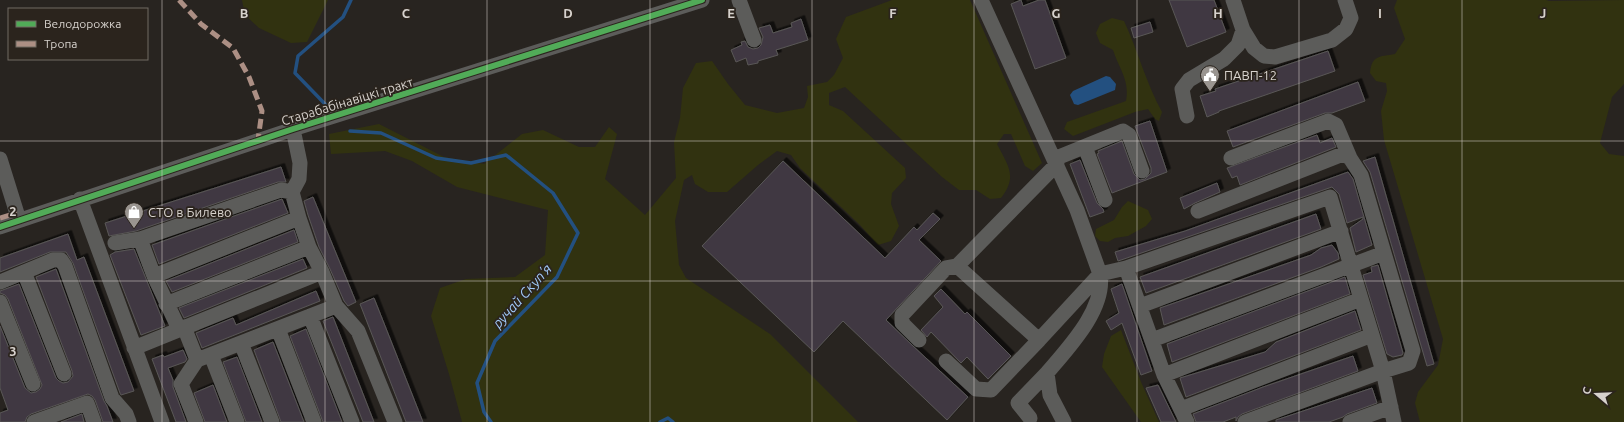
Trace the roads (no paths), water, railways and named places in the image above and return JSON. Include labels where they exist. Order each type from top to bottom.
[{"type":"street","name":"Старабабінавіцкі тракт","points":[[0,227],[293,129],[702,0]]},
{"type":"street","points":[[739,0],[754,40]]},
{"type":"street","points":[[981,0],[1077,210],[1100,274],[1102,284],[1094,310],[1070,346],[1048,373],[1018,403],[1030,418]]},
{"type":"street","points":[[1233,0],[1243,30],[1254,48],[1264,56],[1275,57],[1332,40],[1346,29],[1351,18],[1346,0]]},
{"type":"street","points":[[1187,116],[1182,89],[1189,80],[1224,59],[1238,45],[1243,30]]},
{"type":"street","points":[[1231,158],[1328,121],[1336,125],[1350,158],[1361,174],[1413,352],[1409,363],[1383,371],[1246,422]]},
{"type":"street","points":[[293,129],[300,163],[299,179],[292,192],[299,218],[336,306],[358,331],[395,422]]},
{"type":"street","points":[[919,340],[902,323],[902,316],[946,268],[957,266],[1055,161],[1123,131],[1129,135],[1142,171]]},
{"type":"street","points":[[1085,147],[1106,200]]},
{"type":"street","points":[[1198,211],[1344,154],[1350,158]]},
{"type":"street","points":[[0,159],[19,220]]},
{"type":"street","points":[[115,243],[140,239],[281,190],[292,192]]},
{"type":"street","points":[[946,361],[976,389],[991,390],[1100,274],[1126,268],[1330,197],[1383,371],[1392,415],[1350,422]]},
{"type":"street","points":[[80,199],[162,422]]},
{"type":"street","points":[[154,276],[299,218]]},
{"type":"street","points":[[1140,306],[1340,231]]},
{"type":"street","points":[[140,239],[166,304],[181,328],[204,358],[237,422]]},
{"type":"street","points":[[166,304],[310,247]]},
{"type":"street","points":[[1152,340],[1384,253]]},
{"type":"street","points":[[0,282],[53,260],[60,260],[65,266],[112,398],[126,414],[129,422]]},
{"type":"street","points":[[957,266],[1039,340]]},
{"type":"street","points":[[1126,268],[1164,375],[1184,415],[1372,335]]},
{"type":"street","points":[[24,272],[64,374]]},
{"type":"street","points":[[134,348],[322,272]]},
{"type":"street","points":[[1164,375],[1361,299]]},
{"type":"street","points":[[0,302],[32,384]]},
{"type":"street","points":[[196,422],[181,384],[204,358],[336,306]]},
{"type":"street","points":[[310,316],[352,422]]},
{"type":"street","points":[[278,329],[314,422]]},
{"type":"street","points":[[241,343],[272,422]]},
{"type":"street","points":[[1048,373],[1050,395],[1064,422]]},
{"type":"street","points":[[34,422],[87,403],[94,422]]},
{"type":"water","points":[[1106,76],[1110,77],[1116,84],[1115,90],[1078,105],[1074,104],[1070,95],[1073,91]]},
{"type":"waterway","name":"ручай Скупʼя","points":[[325,104],[295,73],[298,56],[343,17],[351,0]]},
{"type":"waterway","name":"ручай Скупʼя","points":[[350,131],[381,133],[436,158],[471,163],[506,155],[553,193],[578,233],[557,277],[495,341],[477,383],[484,412],[491,422]]},
{"type":"waterway","name":"ручай Скупʼя","points":[[660,422],[668,418],[673,422]]},
{"type":"place","name":"ПАВП-12","points":[[1210,92]]},
{"type":"place","name":"СТО в Билево","points":[[134,229]]}]
